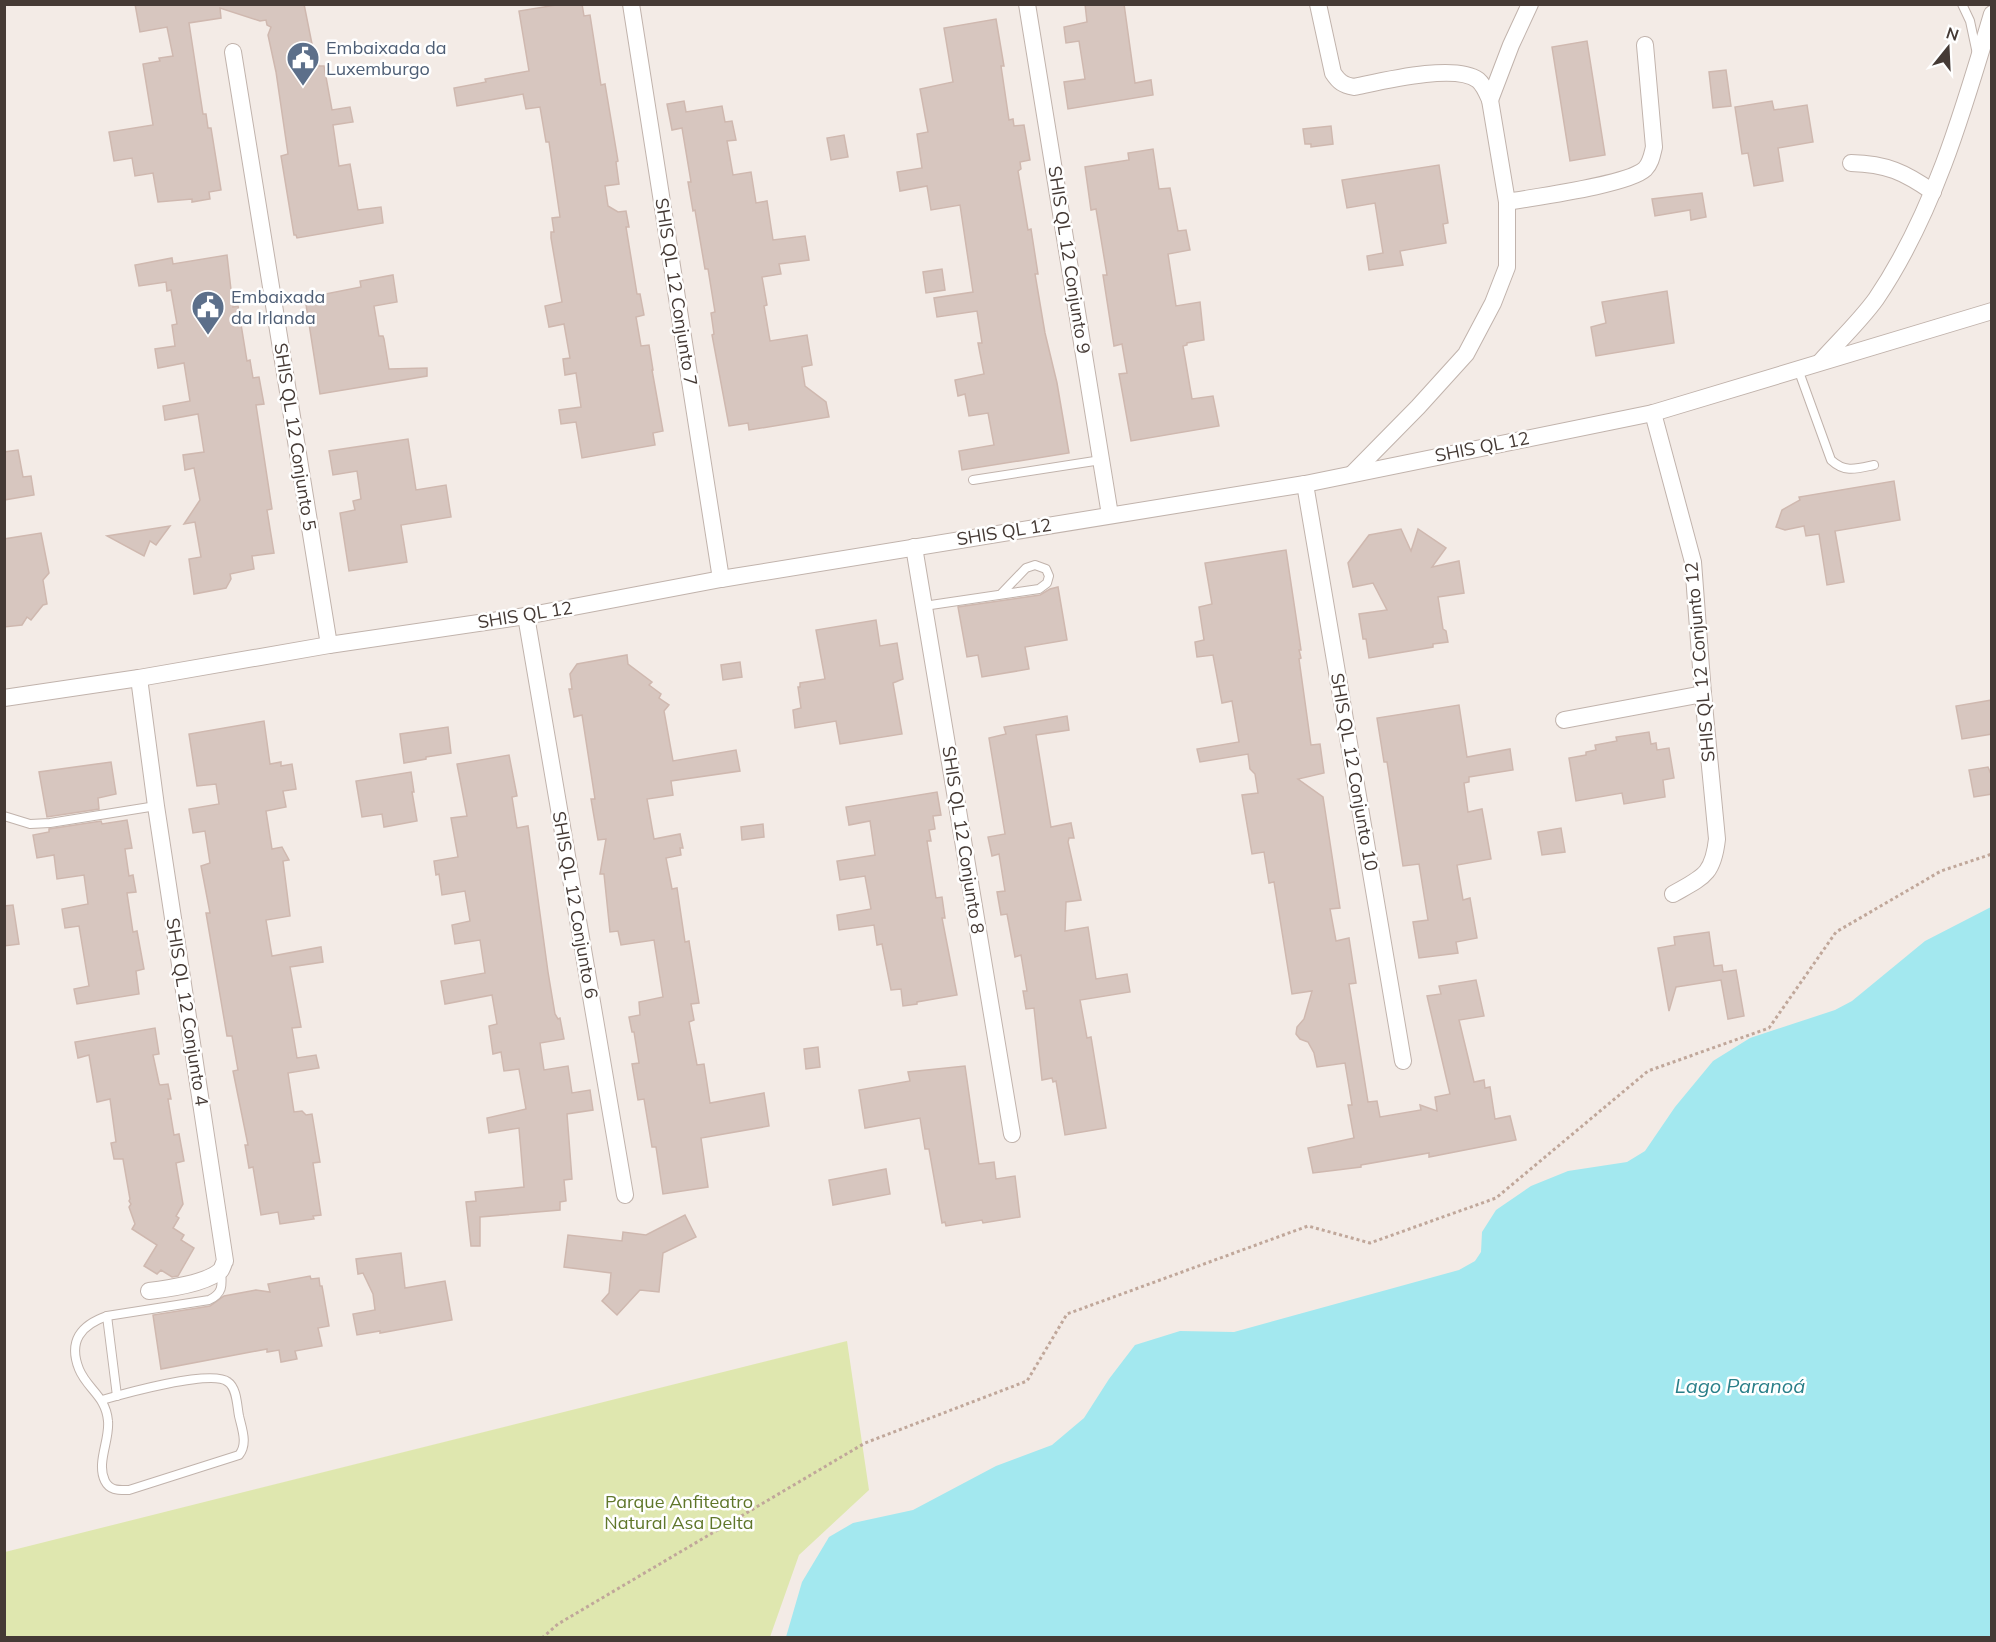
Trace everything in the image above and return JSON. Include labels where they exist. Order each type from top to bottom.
[{"type":"street","name":"SHIS QL 12 Conjunto 7","points":[[631,4],[721,579]]},
{"type":"street","name":"SHIS QL 12 Conjunto 9","points":[[1027,4],[1110,515]]},
{"type":"street","points":[[1318,4],[1333,73],[1344,85],[1354,87],[1436,73],[1461,73],[1477,79],[1484,86],[1490,100],[1507,202],[1507,267],[1493,303],[1466,354],[1353,473]]},
{"type":"street","points":[[1490,100],[1530,4]]},
{"type":"street","points":[[1521,24],[1542,4]]},
{"type":"street","points":[[1821,362],[1874,302],[1899,263],[1933,192],[1992,14]]},
{"type":"street","points":[[1507,202],[1607,183],[1635,175],[1645,168],[1651,160],[1654,147],[1645,45]]},
{"type":"street","name":"SHIS QL 12 Conjunto 5","points":[[233,52],[329,645]]},
{"type":"street","points":[[1851,163],[1893,168],[1933,192]]},
{"type":"street","name":"SHIS QL 12","points":[[4,699],[329,645],[526,616],[721,579],[1305,484],[1653,413],[1992,311]]},
{"type":"street","name":"SHIS QL 12 Conjunto 12","points":[[1653,413],[1693,562],[1703,694],[1718,839],[1716,855],[1711,868],[1673,894]]},
{"type":"street","name":"SHIS QL 12 Conjunto 10","points":[[1305,484],[1403,1061]]},
{"type":"street","name":"SHIS QL 12 Conjunto 8","points":[[914,547],[1012,1134]]},
{"type":"street","name":"SHIS QL 12 Conjunto 6","points":[[526,616],[625,1195]]},
{"type":"street","name":"SHIS QL 12 Conjunto 4","points":[[139,678],[156,806],[225,1261],[221,1270]]},
{"type":"street","points":[[1564,720],[1703,694]]},
{"type":"street","points":[[149,1291],[202,1280],[221,1270]]},
{"type":"lane","points":[[1962,4],[1970,21],[1978,60]]},
{"type":"lane","points":[[1798,369],[1831,460],[1840,468],[1851,470],[1874,465]]},
{"type":"lane","points":[[973,480],[1101,460]]},
{"type":"lane","points":[[924,606],[1038,589],[1047,583],[1049,576],[1046,569],[1035,565],[1026,568],[1000,594]]},
{"type":"lane","points":[[4,816],[30,824],[50,823],[156,806]]},
{"type":"lane","points":[[102,1400],[189,1380],[213,1377],[227,1380],[233,1387],[243,1432],[242,1452],[235,1458],[129,1490],[115,1490],[106,1484],[102,1472],[108,1421],[102,1400],[79,1368],[75,1348],[80,1331],[91,1322],[107,1316],[210,1300],[218,1296],[223,1288],[221,1270]]},
{"type":"lane","points":[[107,1316],[117,1396]]},
{"type":"path","points":[[542,1638],[558,1624],[865,1443],[1027,1382],[1067,1314],[1308,1226],[1370,1243],[1496,1198],[1648,1071],[1769,1028],[1836,932],[1941,871],[1992,854]]},
{"type":"green space","name":"Parque Anfiteatro Natural Asa Delta","points":[[847,1341],[869,1490],[799,1555],[770,1637],[5,1637],[5,1552]]},
{"type":"water","name":"Lago Paranoá","points":[[1991,907],[1991,1637],[786,1637],[802,1582],[829,1537],[853,1523],[913,1510],[996,1466],[1052,1445],[1084,1418],[1109,1379],[1135,1345],[1180,1331],[1234,1332],[1459,1270],[1475,1261],[1481,1252],[1482,1232],[1496,1210],[1531,1186],[1568,1171],[1627,1162],[1645,1151],[1675,1107],[1713,1061],[1750,1038],[1835,1010],[1852,1001],[1925,941]]},
{"type":"building","points":[[135,4],[304,4],[316,64],[324,66],[332,110],[350,107],[353,122],[333,125],[339,166],[350,164],[358,210],[381,207],[383,223],[297,238],[294,235],[281,156],[288,154],[268,35],[271,27],[267,25],[266,20],[260,21],[220,8],[221,18],[189,23],[203,114],[206,114],[208,128],[211,128],[221,190],[209,192],[210,199],[192,202],[192,199],[158,202],[153,173],[135,176],[132,158],[114,161],[109,132],[153,125],[143,64],[173,56],[167,27],[140,32]]},
{"type":"building","points":[[562,4],[582,4],[584,16],[590,15],[601,85],[605,84],[618,161],[616,162],[619,184],[605,186],[608,206],[618,212],[626,211],[629,227],[626,227],[637,294],[640,294],[644,315],[636,317],[641,346],[649,345],[663,431],[653,433],[655,445],[582,458],[576,422],[561,424],[559,410],[581,407],[576,373],[565,375],[563,359],[570,358],[564,324],[549,327],[545,306],[562,302],[551,238],[551,232],[554,232],[552,218],[560,217],[549,142],[546,142],[540,107],[526,109],[523,94],[457,106],[454,88],[486,82],[485,79],[529,71],[519,11]]},
{"type":"building","points":[[1085,4],[1124,4],[1135,83],[1151,80],[1153,95],[1068,109],[1064,82],[1085,79],[1079,41],[1066,43],[1064,27],[1087,22]]},
{"type":"building","points":[[996,19],[1004,66],[1001,66],[1009,120],[1013,119],[1014,126],[1024,125],[1030,160],[1020,162],[1021,169],[1018,171],[1028,230],[1031,229],[1038,274],[1035,274],[1045,333],[1057,383],[1069,453],[962,470],[959,451],[994,445],[988,413],[969,416],[965,394],[958,396],[955,380],[984,374],[978,343],[982,343],[977,311],[937,317],[934,298],[973,292],[960,205],[931,210],[927,186],[900,191],[897,172],[922,168],[917,134],[928,132],[920,89],[953,82],[944,28]]},
{"type":"building","points":[[1587,41],[1605,155],[1570,161],[1552,47]]},
{"type":"building","points":[[1726,70],[1731,106],[1713,108],[1709,72]]},
{"type":"building","points":[[684,101],[686,112],[722,106],[725,122],[732,121],[736,140],[727,141],[733,175],[751,172],[756,203],[767,201],[773,240],[805,236],[809,260],[779,264],[781,274],[762,277],[767,305],[764,306],[770,341],[807,335],[812,365],[802,367],[805,386],[826,402],[829,417],[749,430],[748,423],[729,426],[712,335],[714,334],[711,313],[715,312],[708,269],[705,269],[695,210],[693,211],[688,182],[691,182],[682,128],[672,130],[667,104]]},
{"type":"building","points":[[1772,101],[1774,110],[1807,105],[1813,142],[1778,148],[1783,181],[1754,186],[1748,153],[1742,154],[1735,107]]},
{"type":"building","points":[[1331,126],[1333,144],[1311,147],[1311,144],[1305,144],[1303,129]]},
{"type":"building","points":[[844,135],[848,157],[831,160],[827,138]]},
{"type":"building","points":[[1153,149],[1159,189],[1170,188],[1178,231],[1186,230],[1190,250],[1168,254],[1176,306],[1200,302],[1204,340],[1183,346],[1192,399],[1213,396],[1219,426],[1131,441],[1119,374],[1127,373],[1122,344],[1114,346],[1103,275],[1107,275],[1096,209],[1091,210],[1085,167],[1129,160],[1128,153]]},
{"type":"building","points":[[1439,165],[1448,223],[1443,224],[1446,243],[1400,251],[1403,265],[1369,270],[1367,256],[1383,253],[1375,203],[1347,208],[1342,180]]},
{"type":"building","points":[[1702,193],[1706,217],[1691,220],[1690,210],[1655,216],[1652,199]]},
{"type":"building","points":[[227,255],[233,307],[238,306],[247,361],[250,360],[253,378],[259,377],[264,404],[256,405],[272,509],[267,510],[274,553],[252,556],[254,569],[230,574],[231,579],[226,588],[194,594],[189,559],[201,557],[195,522],[184,524],[200,500],[194,468],[185,470],[183,455],[204,452],[198,414],[165,420],[163,406],[190,401],[184,363],[158,368],[155,349],[175,346],[172,325],[177,324],[171,290],[167,291],[166,282],[139,286],[135,265],[172,258],[173,264]]},
{"type":"building","points":[[942,269],[945,290],[926,293],[923,272]]},
{"type":"building","points":[[393,275],[397,302],[374,306],[379,336],[383,336],[384,339],[389,369],[427,368],[427,376],[320,394],[305,298],[361,287],[360,281]]},
{"type":"building","points":[[1667,291],[1674,343],[1596,356],[1591,327],[1606,323],[1602,302]]},
{"type":"building","points":[[408,439],[416,490],[446,485],[451,517],[401,525],[407,562],[349,571],[340,513],[355,510],[353,501],[361,499],[357,471],[333,475],[329,451]]},
{"type":"building","points":[[18,450],[23,477],[31,476],[34,495],[4,500],[4,452]]},
{"type":"building","points":[[1894,481],[1900,520],[1835,531],[1844,582],[1827,585],[1819,534],[1806,536],[1804,526],[1785,530],[1776,527],[1782,510],[1800,500],[1799,497]]},
{"type":"building","points":[[170,526],[156,545],[150,541],[144,556],[107,536]]},
{"type":"building","points":[[1401,529],[1411,551],[1418,529],[1446,548],[1432,567],[1459,561],[1464,593],[1438,597],[1443,629],[1446,631],[1448,642],[1433,644],[1433,647],[1369,658],[1359,614],[1387,610],[1373,583],[1353,587],[1348,563],[1369,535]]},
{"type":"building","points":[[41,533],[49,573],[43,580],[47,604],[43,605],[31,620],[27,617],[22,625],[4,627],[4,539]]},
{"type":"building","points":[[1286,550],[1301,650],[1299,650],[1301,658],[1299,659],[1311,745],[1320,744],[1324,773],[1298,779],[1323,797],[1340,908],[1330,909],[1336,941],[1349,938],[1356,983],[1349,984],[1368,1102],[1377,1101],[1380,1117],[1421,1110],[1420,1105],[1437,1111],[1435,1097],[1450,1094],[1427,996],[1441,994],[1439,986],[1476,980],[1484,1016],[1459,1020],[1474,1082],[1484,1080],[1485,1088],[1490,1087],[1495,1119],[1510,1116],[1516,1140],[1429,1157],[1429,1153],[1361,1165],[1361,1167],[1313,1173],[1308,1148],[1354,1138],[1348,1105],[1352,1105],[1345,1063],[1317,1067],[1314,1053],[1308,1042],[1300,1039],[1296,1034],[1297,1027],[1304,1019],[1312,991],[1292,994],[1274,882],[1269,883],[1264,852],[1252,854],[1242,795],[1258,793],[1255,774],[1250,769],[1248,754],[1200,762],[1197,749],[1239,742],[1232,701],[1222,703],[1213,655],[1197,657],[1195,642],[1204,640],[1199,607],[1212,604],[1205,563]]},
{"type":"building","points":[[1058,587],[1067,640],[1025,647],[1029,669],[982,677],[978,655],[967,657],[958,607],[1040,595]]},
{"type":"building","points":[[876,620],[880,646],[897,643],[903,679],[893,683],[902,734],[840,744],[836,721],[795,728],[793,710],[801,708],[798,687],[800,683],[825,679],[816,630]]},
{"type":"building","points":[[627,655],[628,664],[652,682],[649,685],[661,694],[659,698],[669,705],[664,711],[673,761],[736,750],[740,771],[671,781],[673,795],[647,799],[654,839],[680,834],[683,848],[680,848],[681,855],[666,858],[672,889],[677,888],[685,942],[689,941],[699,1003],[691,1004],[694,1020],[689,1022],[697,1065],[704,1064],[710,1103],[764,1093],[769,1126],[701,1138],[708,1187],[663,1194],[656,1147],[652,1147],[644,1099],[638,1100],[632,1064],[639,1063],[629,1017],[640,1015],[639,1002],[663,997],[654,940],[621,945],[618,931],[610,932],[604,874],[600,874],[606,839],[598,840],[591,799],[595,799],[582,715],[574,717],[569,689],[572,689],[570,674],[577,664]]},
{"type":"building","points":[[740,662],[742,677],[723,680],[721,665]]},
{"type":"building","points":[[1992,700],[1992,734],[1962,739],[1956,706]]},
{"type":"building","points":[[1459,705],[1467,757],[1510,749],[1513,770],[1469,777],[1469,782],[1464,783],[1468,812],[1482,809],[1491,859],[1457,865],[1463,900],[1470,898],[1477,938],[1456,942],[1458,953],[1419,958],[1413,922],[1428,920],[1419,864],[1403,866],[1387,762],[1384,762],[1377,718]]},
{"type":"building","points":[[1067,716],[1069,730],[1036,735],[1051,827],[1071,823],[1074,838],[1069,838],[1068,842],[1081,900],[1066,902],[1065,931],[1088,927],[1096,979],[1127,974],[1130,992],[1080,1000],[1087,1038],[1091,1037],[1106,1128],[1065,1135],[1056,1081],[1053,1082],[1052,1078],[1042,1080],[1034,1008],[1026,1009],[1023,991],[1027,991],[1021,955],[1015,957],[1007,914],[1001,915],[997,892],[1005,891],[999,854],[992,856],[988,837],[1005,834],[989,738],[1006,734],[1004,727]]},
{"type":"building","points":[[264,721],[270,764],[281,762],[281,766],[292,764],[296,789],[283,791],[286,807],[266,811],[272,849],[282,847],[289,860],[283,861],[290,916],[266,920],[272,956],[321,947],[323,962],[290,967],[301,1027],[292,1028],[297,1058],[316,1055],[319,1068],[288,1073],[294,1112],[302,1111],[306,1115],[312,1114],[320,1162],[313,1163],[321,1215],[313,1216],[314,1219],[280,1224],[278,1212],[261,1215],[253,1167],[249,1168],[245,1145],[248,1145],[233,1071],[238,1070],[232,1036],[227,1036],[206,913],[210,913],[201,866],[210,863],[205,831],[193,833],[189,809],[219,804],[216,784],[197,786],[189,734]]},
{"type":"building","points":[[448,727],[451,753],[404,763],[400,734]]},
{"type":"building","points":[[1649,732],[1651,744],[1656,743],[1657,750],[1669,748],[1674,778],[1663,780],[1665,797],[1624,804],[1622,793],[1576,801],[1569,758],[1586,755],[1586,752],[1596,750],[1595,745],[1617,741],[1616,737]]},
{"type":"building","points":[[509,755],[517,796],[512,797],[517,828],[528,826],[555,1014],[558,1019],[560,1018],[564,1039],[540,1043],[544,1070],[568,1066],[572,1093],[590,1090],[593,1110],[567,1114],[572,1179],[564,1180],[566,1201],[560,1202],[560,1210],[480,1217],[480,1246],[471,1246],[466,1202],[476,1201],[475,1192],[524,1187],[519,1128],[489,1133],[487,1118],[526,1109],[519,1069],[504,1071],[501,1052],[493,1054],[489,1026],[497,1024],[492,995],[445,1004],[441,981],[485,973],[480,940],[455,944],[452,925],[470,921],[465,891],[442,895],[439,874],[436,875],[434,861],[458,857],[451,818],[467,816],[457,764]]},
{"type":"building","points":[[111,762],[116,794],[98,798],[99,809],[47,817],[39,772]]},
{"type":"building","points":[[1988,767],[1992,777],[1992,794],[1974,797],[1969,770]]},
{"type":"building","points":[[411,772],[417,821],[384,827],[382,814],[362,817],[356,781]]},
{"type":"building","points":[[937,792],[941,815],[933,816],[935,829],[929,830],[931,841],[927,841],[936,898],[942,897],[945,918],[942,918],[957,995],[903,1006],[901,989],[891,990],[882,944],[877,945],[874,925],[839,930],[837,915],[871,909],[865,876],[840,880],[837,861],[875,855],[870,821],[849,825],[846,807]]},
{"type":"building","points":[[127,820],[132,848],[125,849],[129,876],[133,875],[136,892],[127,893],[133,932],[137,931],[144,969],[136,971],[139,994],[77,1004],[74,989],[89,986],[79,926],[65,928],[62,909],[88,904],[84,875],[57,879],[54,855],[37,858],[33,835],[49,832],[49,829],[101,821],[102,824]]},
{"type":"building","points":[[763,824],[764,837],[742,840],[741,827]]},
{"type":"building","points":[[1561,828],[1565,852],[1542,855],[1538,832]]},
{"type":"building","points":[[13,905],[19,944],[4,946],[4,906]]},
{"type":"building","points":[[1709,932],[1714,966],[1722,965],[1723,972],[1736,970],[1744,1016],[1728,1019],[1721,980],[1676,987],[1669,1011],[1658,948],[1675,945],[1674,937]]},
{"type":"building","points":[[155,1028],[159,1054],[153,1055],[159,1083],[160,1085],[168,1084],[174,1135],[179,1134],[184,1161],[176,1163],[183,1204],[176,1216],[179,1218],[173,1228],[184,1235],[181,1240],[194,1248],[178,1276],[172,1277],[161,1270],[157,1274],[144,1266],[157,1245],[132,1229],[135,1224],[129,1207],[131,1204],[123,1159],[114,1159],[111,1143],[116,1142],[110,1099],[97,1102],[89,1055],[78,1058],[75,1042]]},
{"type":"building","points":[[818,1047],[820,1067],[806,1069],[804,1049]]},
{"type":"building","points":[[965,1066],[979,1164],[994,1162],[996,1179],[1015,1176],[1020,1217],[946,1226],[945,1222],[942,1223],[929,1149],[925,1149],[920,1118],[865,1128],[859,1090],[910,1081],[908,1072]]},
{"type":"building","points":[[886,1169],[890,1194],[833,1205],[829,1180]]},
{"type":"building","points":[[685,1215],[696,1237],[663,1253],[659,1292],[640,1290],[617,1315],[602,1301],[609,1293],[611,1273],[564,1267],[568,1235],[622,1241],[623,1232],[646,1235]]},
{"type":"building","points":[[401,1253],[405,1288],[445,1281],[452,1320],[357,1335],[353,1314],[375,1310],[373,1294],[363,1273],[358,1274],[356,1259]]},
{"type":"building","points":[[310,1276],[311,1279],[319,1278],[329,1326],[318,1328],[322,1346],[295,1351],[297,1359],[281,1362],[279,1350],[267,1352],[267,1349],[161,1369],[153,1315],[210,1306],[224,1296],[256,1290],[270,1292],[268,1284]]},
{"type":"place","name":"Embaixada da Luxemburgo","points":[[303,87]]},
{"type":"place","name":"Embaixada da Irlanda","points":[[208,336]]}]
